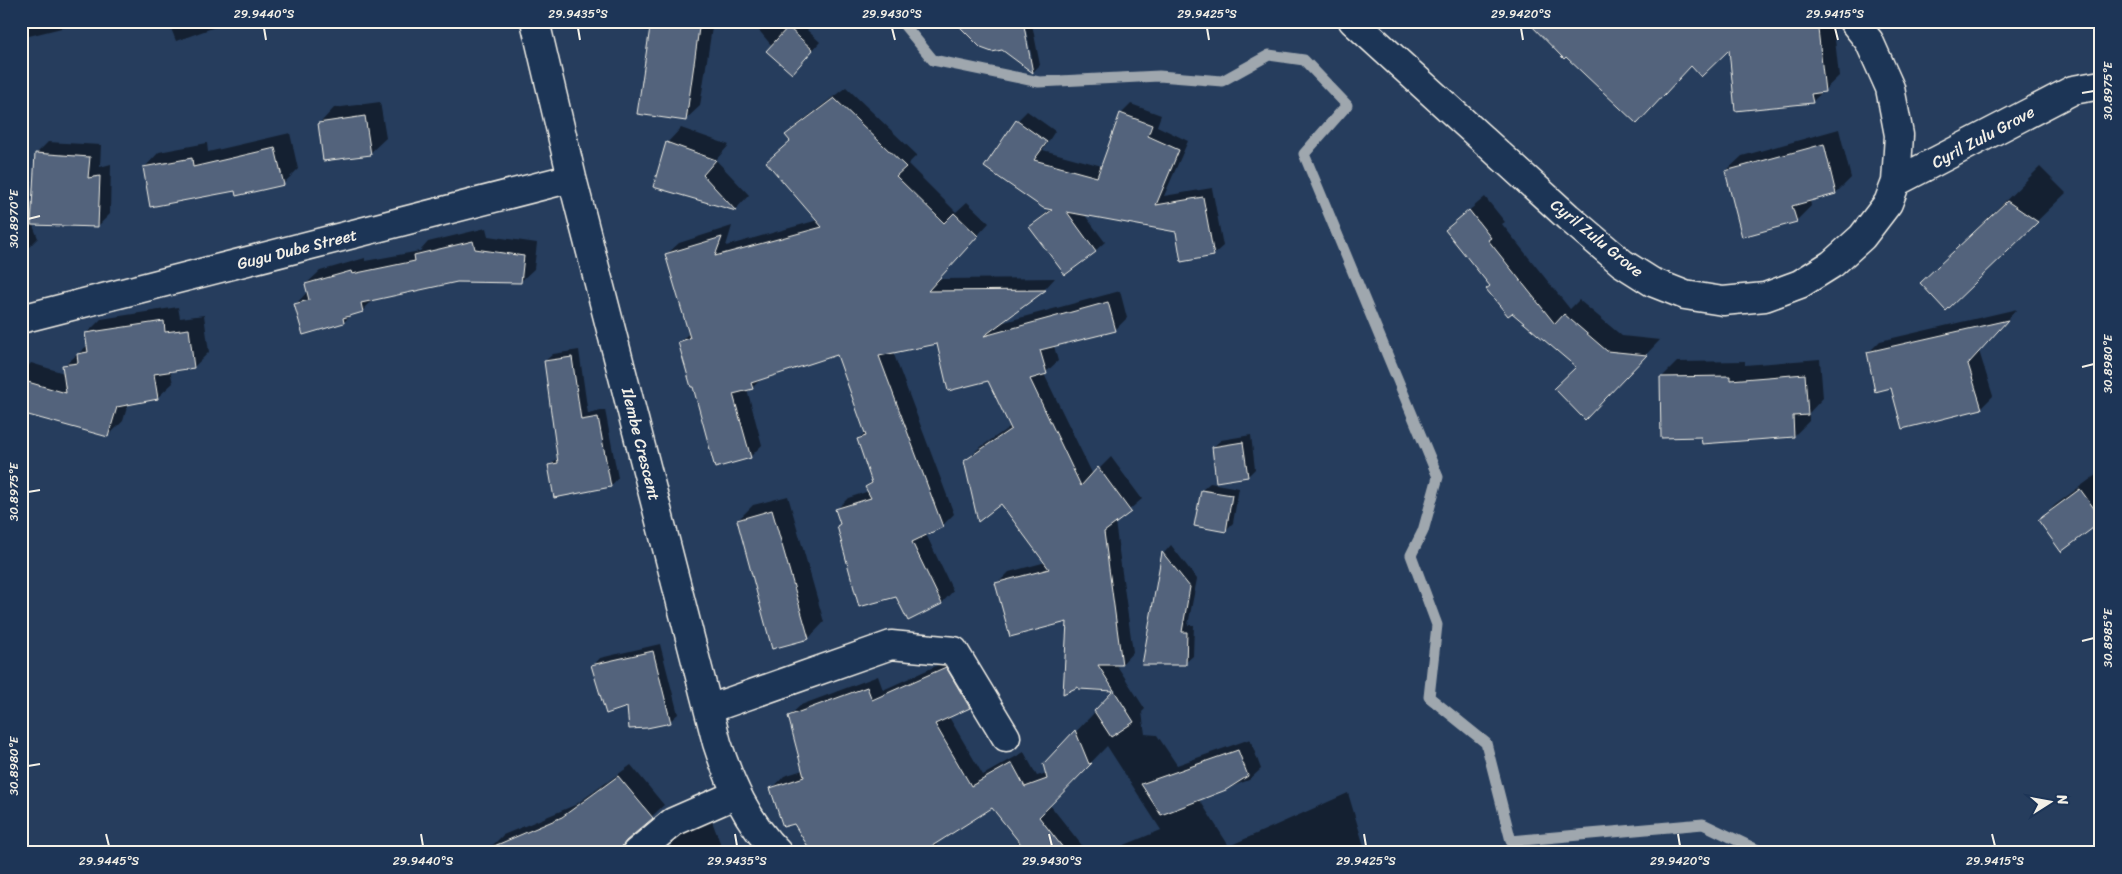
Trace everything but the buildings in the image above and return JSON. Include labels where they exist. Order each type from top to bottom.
[{"type":"street","name":"Ilembe Crescent","points":[[535,21],[572,178],[729,780],[762,836],[778,853]]},
{"type":"street","name":"Cyril Zulu Grove","points":[[1353,21],[1568,217],[1622,263],[1652,282],[1685,294],[1723,301],[1765,297],[1800,284],[1832,264],[1862,237],[1888,203],[1896,182],[2073,90],[2101,85]]},
{"type":"street","points":[[1853,21],[1870,41],[1890,88],[1899,135],[1896,182]]},
{"type":"street","name":"Gugu Dube Street","points":[[21,320],[572,178]]},
{"type":"street","points":[[709,709],[891,646],[945,650],[954,651],[1006,737]]},
{"type":"street","points":[[636,853],[673,822],[737,794]]},
{"type":"waterway","points":[[901,21],[933,60],[1039,82],[1159,76],[1222,81],[1269,55],[1304,60],[1347,105],[1304,154],[1438,477],[1423,531],[1411,555],[1437,625],[1429,697],[1486,743],[1511,841],[1703,824],[1764,853]]}]
